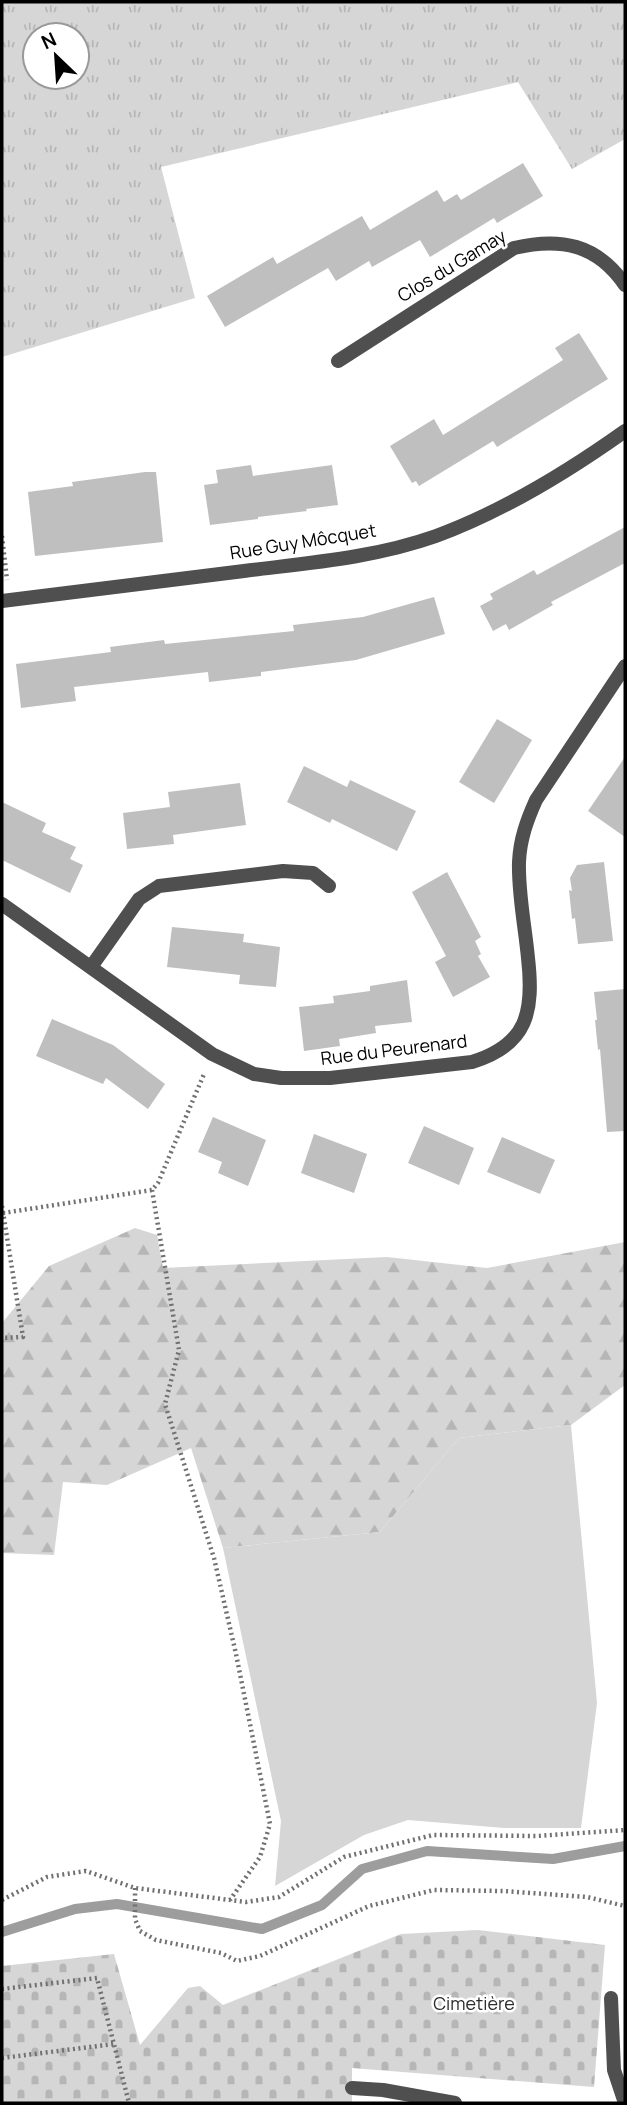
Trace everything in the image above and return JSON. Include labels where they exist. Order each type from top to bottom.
[{"type":"street","name":"Clos du Gamay","points":[[338,361],[514,248],[554,242],[586,249],[617,273],[625,285]]},
{"type":"street","name":"Rue Guy Môcquet","points":[[5,601],[352,558],[433,537],[517,500],[587,458],[625,431]]},
{"type":"street","name":"Rue du Peurenard","points":[[2,904],[212,1054],[254,1074],[321,1079],[471,1062],[489,1056],[514,1038],[524,1024],[529,1008],[531,990],[519,863],[526,821],[536,800],[625,666]]},
{"type":"street","points":[[91,967],[139,898],[159,886],[283,871],[313,873],[329,886]]},
{"type":"street","points":[[611,1998],[614,2070],[625,2103]]},
{"type":"street","points":[[352,2088],[383,2090],[455,2103]]},
{"type":"path","points":[[2,536],[5,601]]},
{"type":"path","points":[[3,1213],[152,1190],[158,1183],[212,1054]]},
{"type":"path","points":[[152,1190],[179,1350],[166,1404],[214,1558],[270,1824],[260,1857],[230,1900]]},
{"type":"path","points":[[2,1206],[23,1337],[2,1338]]},
{"type":"path","points":[[2,1900],[47,1877],[86,1871],[135,1888],[246,1902],[279,1897],[344,1857],[433,1835],[537,1836],[625,1830]]},
{"type":"path","points":[[135,1888],[135,1919],[140,1931],[156,1940],[221,1953],[237,1961],[260,1956],[369,1906],[434,1890],[503,1891],[587,1897],[625,1906]]},
{"type":"path","points":[[2,1989],[97,1978],[129,2103]]},
{"type":"path","points":[[2,2058],[114,2044]]},
{"type":"green space","points":[[2,2],[625,2],[625,139],[572,169],[518,82],[161,167],[195,298],[2,357]]},
{"type":"green space","points":[[135,1228],[157,1235],[163,1268],[387,1257],[487,1268],[625,1242],[625,1385],[571,1425],[459,1438],[380,1532],[223,1548],[191,1448],[107,1485],[63,1482],[54,1555],[2,1553],[2,1323],[49,1266]]},
{"type":"green space","points":[[571,1425],[597,1703],[581,1828],[504,1828],[408,1820],[364,1835],[275,1886],[281,1821],[223,1548],[380,1532],[459,1438]]},
{"type":"green space","name":"Cimetière","points":[[478,1930],[605,1945],[594,2087],[352,2068],[352,2103],[2,2103],[2,1966],[114,1954],[140,2045],[188,1988],[200,1986],[223,2005],[401,1934]]},
{"type":"building","points":[[523,163],[543,196],[497,223],[494,218],[430,257],[420,240],[372,267],[369,261],[336,281],[328,268],[225,327],[207,296],[273,257],[277,264],[362,216],[370,230],[437,190],[444,202],[457,194],[461,200]]},
{"type":"building","points":[[579,333],[608,379],[497,447],[493,441],[419,486],[416,481],[412,483],[390,446],[434,419],[443,435],[563,360],[555,348]]},
{"type":"building","points":[[251,465],[253,476],[332,465],[338,505],[210,525],[204,485],[218,483],[216,470]]},
{"type":"building","points":[[156,472],[163,542],[35,556],[28,492],[73,486],[72,482]]},
{"type":"building","points":[[625,527],[625,563],[551,602],[553,605],[509,630],[506,624],[493,631],[480,606],[493,599],[490,594],[534,570],[537,575]]},
{"type":"building","points":[[434,597],[445,634],[356,660],[261,672],[261,676],[209,682],[208,672],[74,687],[76,701],[21,708],[16,664],[111,652],[110,647],[164,640],[165,644],[294,631],[293,625],[363,617]]},
{"type":"building","points":[[497,719],[532,740],[494,803],[459,782]]},
{"type":"building","points":[[625,757],[625,837],[588,811]]},
{"type":"building","points":[[304,766],[347,787],[350,780],[416,811],[397,851],[332,819],[330,823],[287,802]]},
{"type":"building","points":[[240,783],[246,825],[173,835],[174,844],[127,849],[123,813],[170,807],[168,792]]},
{"type":"building","points":[[2,802],[46,823],[42,832],[76,847],[70,859],[83,865],[70,893],[2,860]]},
{"type":"building","points":[[604,862],[613,941],[578,944],[575,918],[572,919],[570,878],[577,865]]},
{"type":"building","points":[[447,872],[481,937],[475,941],[481,954],[478,956],[490,977],[453,997],[435,962],[446,956],[412,892]]},
{"type":"building","points":[[172,927],[244,934],[243,942],[280,947],[276,987],[239,984],[240,975],[167,967]]},
{"type":"building","points":[[407,980],[412,1022],[375,1026],[376,1033],[339,1039],[340,1046],[304,1051],[299,1007],[334,1003],[333,996],[370,991],[370,986]]},
{"type":"building","points":[[625,989],[625,1131],[607,1132],[594,992]]},
{"type":"building","points":[[52,1019],[113,1045],[165,1084],[148,1109],[106,1078],[103,1084],[36,1056]]},
{"type":"building","points":[[213,1117],[266,1140],[248,1186],[218,1173],[222,1162],[198,1152]]},
{"type":"building","points":[[424,1126],[474,1148],[459,1185],[408,1163]]},
{"type":"building","points":[[314,1134],[367,1154],[354,1193],[301,1173]]},
{"type":"building","points":[[502,1137],[555,1160],[540,1194],[487,1172]]},
{"type":"waterway","points":[[2,1932],[75,1909],[117,1904],[262,1929],[322,1905],[362,1869],[427,1851],[553,1859],[625,1846]]}]
